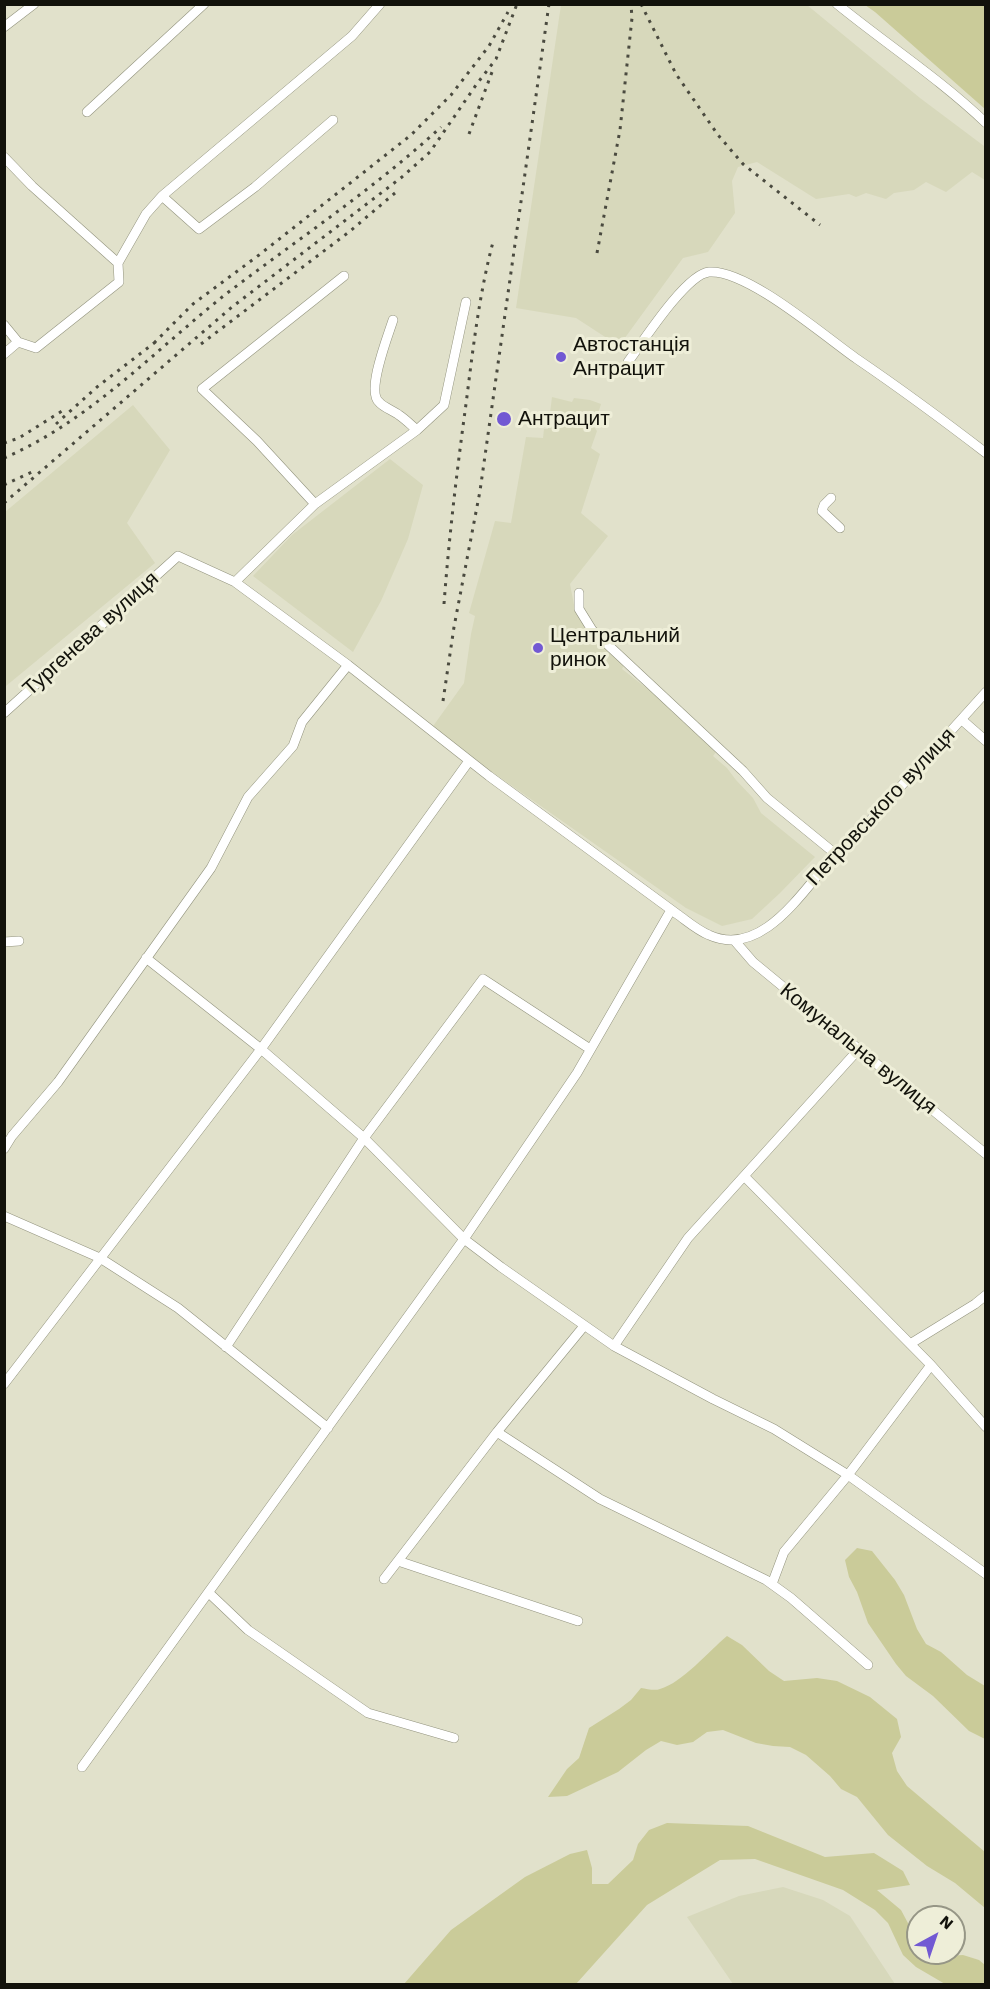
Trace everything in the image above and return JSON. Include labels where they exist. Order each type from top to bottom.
[{"type":"street","points":[[4,27],[34,4]]},
{"type":"street","points":[[87,112],[204,4]]},
{"type":"street","points":[[4,326],[18,342],[36,348],[119,282],[118,263],[146,214],[162,196],[351,36],[380,4]]},
{"type":"street","points":[[837,4],[886,44],[913,62],[986,123]]},
{"type":"street","points":[[162,196],[199,229],[255,187],[333,120]]},
{"type":"street","points":[[4,157],[32,186],[118,263]]},
{"type":"street","points":[[628,362],[674,300],[692,280],[708,272],[735,276],[813,324],[986,453]]},
{"type":"street","points":[[315,504],[256,441],[202,390],[344,276]]},
{"type":"street","points":[[466,302],[444,405],[417,430],[315,504],[235,582],[670,910],[709,935],[734,940]]},
{"type":"street","points":[[393,320],[379,367],[375,396],[377,401],[398,414],[417,430]]},
{"type":"street","points":[[4,354],[18,342]]},
{"type":"street","points":[[831,498],[822,511],[840,528]]},
{"type":"street","name":"Тургенева вулиця","points":[[4,712],[178,556],[235,582]]},
{"type":"street","points":[[579,593],[579,609],[592,630],[743,771],[767,798],[838,856]]},
{"type":"street","points":[[4,1149],[12,1136],[58,1082],[211,868],[248,797],[293,746],[302,722],[348,665]]},
{"type":"street","name":"Петровського вулиця","points":[[734,940],[758,934],[776,922],[986,692]]},
{"type":"street","points":[[962,720],[986,741]]},
{"type":"street","points":[[4,1384],[261,1049],[469,760]]},
{"type":"street","points":[[82,1767],[464,1239],[577,1073],[670,910]]},
{"type":"street","name":"Комунальна вулиця","points":[[734,940],[753,962],[986,1154]]},
{"type":"street","points":[[4,942],[19,941]]},
{"type":"street","points":[[146,958],[261,1049],[364,1138],[464,1239],[614,1346],[774,1429],[848,1475],[986,1574]]},
{"type":"street","points":[[226,1347],[364,1138],[483,979],[590,1049]]},
{"type":"street","points":[[614,1346],[688,1238],[858,1050]]},
{"type":"street","points":[[745,1177],[931,1365],[986,1427]]},
{"type":"street","points":[[4,1216],[100,1258],[178,1308],[328,1428]]},
{"type":"street","points":[[910,1344],[986,1295]]},
{"type":"street","points":[[384,1579],[497,1432],[584,1326]]},
{"type":"street","points":[[772,1584],[784,1552],[848,1475],[931,1365]]},
{"type":"street","points":[[497,1432],[600,1499],[772,1584],[868,1665]]},
{"type":"street","points":[[398,1561],[578,1621]]},
{"type":"street","points":[[209,1593],[248,1630],[368,1713],[453,1738]]},
{"type":"shaded area","points":[[561,5],[807,5],[920,98],[984,146],[985,180],[972,172],[946,192],[926,182],[914,190],[894,193],[886,199],[866,193],[856,197],[849,194],[816,199],[757,162],[738,167],[732,181],[735,213],[708,252],[683,258],[619,346],[576,318],[516,308]]},
{"type":"shaded area","name":"Центральний ринок","points":[[552,397],[572,402],[574,398],[590,400],[601,404],[594,427],[597,431],[591,448],[600,454],[581,513],[608,536],[570,584],[575,610],[586,624],[584,629],[625,663],[622,669],[673,709],[671,711],[716,752],[713,756],[727,768],[753,798],[761,813],[815,857],[752,919],[722,926],[686,908],[431,729],[464,683],[475,616],[469,613],[495,521],[511,523],[526,437],[543,438],[544,429],[548,429]]},
{"type":"shaded area","points":[[133,405],[170,450],[127,523],[155,563],[6,686],[4,685],[5,512]]},
{"type":"shaded area","points":[[390,459],[423,485],[408,539],[381,601],[353,652],[253,576],[292,535]]},
{"type":"shaded area","points":[[783,1887],[823,1900],[850,1916],[895,1984],[733,1984],[687,1917],[739,1896]]},
{"type":"green space","points":[[865,5],[985,5],[985,109],[875,12]]},
{"type":"green space","points":[[857,1548],[872,1551],[895,1580],[926,1644],[941,1652],[967,1675],[985,1686],[985,1739],[969,1731],[933,1696],[906,1676],[868,1623],[849,1577],[845,1560]]},
{"type":"green space","points":[[727,1636],[742,1645],[769,1671],[784,1681],[817,1678],[837,1681],[870,1697],[897,1719],[901,1737],[892,1753],[897,1771],[907,1786],[985,1852],[985,1908],[955,1883],[927,1866],[888,1835],[857,1797],[841,1789],[806,1755],[790,1747],[756,1743],[723,1730],[707,1732],[693,1742],[677,1745],[661,1741],[618,1772],[567,1796],[548,1797],[567,1769],[579,1758],[589,1728],[631,1700],[641,1688],[658,1690],[677,1680]]},
{"type":"green space","points":[[667,1823],[748,1826],[825,1857],[874,1853],[903,1871],[910,1885],[877,1890],[901,1910],[906,1919],[906,1958],[888,1923],[875,1910],[843,1890],[755,1859],[720,1860],[647,1905],[576,1984],[404,1984],[451,1930],[525,1877],[570,1854],[587,1850],[592,1868],[592,1884],[608,1884],[633,1860],[638,1844],[649,1830]]},
{"type":"green space","points":[[966,1956],[979,1960],[985,1965],[985,1984],[945,1984],[914,1965],[966,1965]]},
{"type":"railway","points":[[4,503],[232,307],[402,177],[430,152],[496,59],[517,4]]},
{"type":"railway","points":[[443,701],[454,627],[480,491],[549,4]]},
{"type":"railway","points":[[597,253],[620,130],[632,18],[631,4]]},
{"type":"railway","points":[[641,4],[676,74],[718,135],[743,164],[820,225]]},
{"type":"railway","points":[[154,343],[193,304],[411,135],[451,95],[489,46],[508,12]]},
{"type":"railway","points":[[469,134],[492,72]]},
{"type":"railway","points":[[4,458],[35,443],[93,405],[226,294],[363,193],[441,127]]},
{"type":"railway","points":[[201,344],[349,232],[395,193]]},
{"type":"railway","points":[[444,604],[474,343],[493,242]]},
{"type":"railway","points":[[56,424],[97,387],[158,340]]},
{"type":"railway","points":[[4,443],[19,438],[62,411]]},
{"type":"railway","points":[[4,485],[34,471]]},
{"type":"place","name":"Автостанція Антрацит","points":[[561,357]]},
{"type":"place","name":"Антрацит","points":[[504,419]]},
{"type":"place","name":"Центральний ринок","points":[[538,648]]}]
